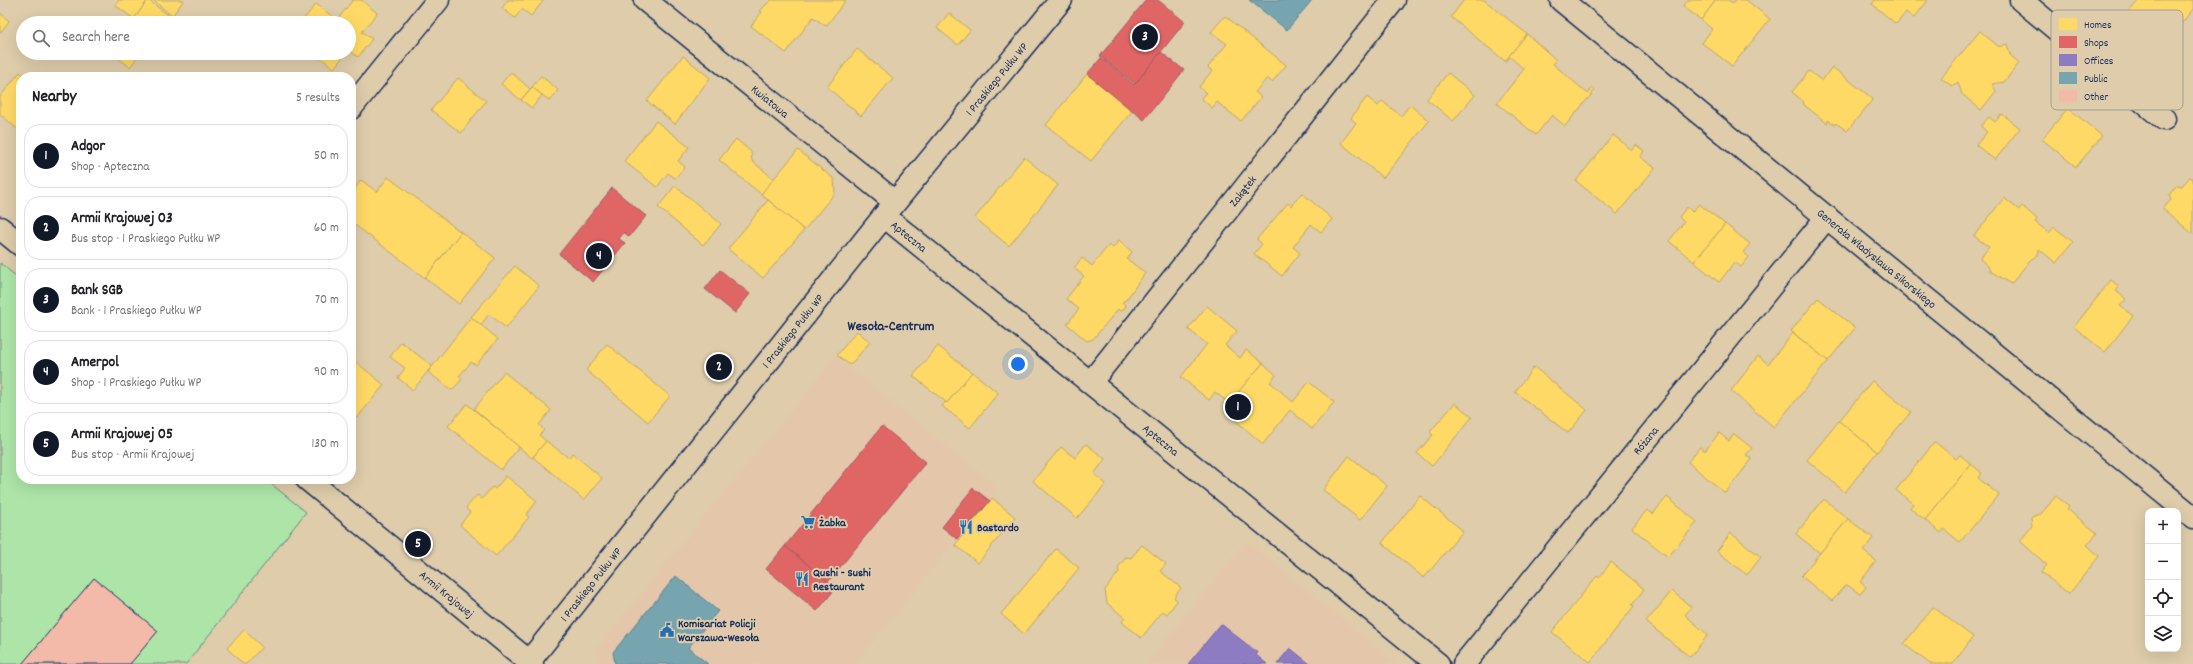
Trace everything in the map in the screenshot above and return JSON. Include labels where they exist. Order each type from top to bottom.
[{"type":"street","points":[[356,102],[438,0]]},
{"type":"street","name":"Kwiatowa","points":[[645,0],[889,209]]},
{"type":"street","name":"1 Praskiego Pułku WP","points":[[529,663],[889,209],[1061,0]]},
{"type":"street","name":"Zakątek","points":[[1091,382],[1394,0]]},
{"type":"street","name":"Generała Władysława Sikorskiego","points":[[1561,0],[2193,517]]},
{"type":"street","points":[[2021,0],[2051,25]]},
{"type":"street","points":[[2153,110],[2164,119]]},
{"type":"street","name":"Apteczna","points":[[889,209],[1091,382],[1438,664]]},
{"type":"street","name":"Różana","points":[[1464,664],[1827,217]]},
{"type":"street","points":[[0,228],[16,241]]},
{"type":"street","name":"Armii Krajowej","points":[[313,484],[529,663]]},
{"type":"shaded area","points":[[835,357],[999,488],[855,664],[600,664],[595,650]]},
{"type":"shaded area","points":[[1246,541],[1398,664],[1146,664]]},
{"type":"green space","points":[[0,263],[16,276],[16,484],[271,484],[306,512],[186,664],[0,664]]},
{"type":"building: Homes","points":[[119,0],[148,0],[136,16],[130,16],[115,5]]},
{"type":"building: Homes","points":[[148,0],[168,15],[167,16],[136,16]]},
{"type":"building: Homes","points":[[153,0],[184,0],[172,16]]},
{"type":"building: Homes","points":[[353,0],[361,0],[377,13],[362,32],[372,39],[358,57],[356,55],[356,16],[340,16]]},
{"type":"building: Homes","points":[[508,0],[544,0],[531,16],[522,9],[515,18],[502,8]]},
{"type":"building: Homes","points":[[771,0],[846,0],[826,26],[813,17],[786,53],[751,26],[762,12],[760,11]]},
{"type":"building: Homes","points":[[1464,0],[1484,0],[1527,34],[1505,61],[1451,17]]},
{"type":"building: Homes","points":[[1688,0],[1716,0],[1701,20],[1683,6]]},
{"type":"building: Homes","points":[[1716,0],[1728,0],[1733,4],[1736,0],[1746,0],[1770,19],[1732,66],[1702,43],[1712,29],[1701,20]]},
{"type":"building: Homes","points":[[1875,0],[1928,0],[1914,18],[1906,12],[1896,24],[1872,4]]},
{"type":"building: Homes","points":[[2139,0],[2193,0],[2193,9],[2183,21],[2183,10],[2130,10]]},
{"type":"building: Homes","points":[[316,4],[332,16],[307,16]]},
{"type":"building: Homes","points":[[0,13],[9,21],[0,33]]},
{"type":"building: Homes","points":[[949,13],[970,30],[958,45],[937,28]]},
{"type":"building: Homes","points":[[1225,16],[1286,65],[1272,82],[1267,78],[1255,92],[1261,97],[1241,121],[1217,102],[1212,108],[1201,98],[1206,93],[1199,87],[1212,71],[1208,67],[1227,44],[1211,32]]},
{"type":"building: Homes","points":[[1980,31],[1999,47],[2007,44],[2010,55],[2019,63],[2004,82],[1992,84],[1996,91],[1981,110],[1962,94],[1958,82],[1952,86],[1941,78]]},
{"type":"building: Homes","points":[[1527,34],[1556,60],[1553,64],[1588,94],[1592,88],[1595,90],[1565,126],[1552,115],[1536,135],[1497,103],[1524,69],[1510,57],[1506,62],[1505,61]]},
{"type":"building: Homes","points":[[857,49],[893,78],[861,116],[827,87]]},
{"type":"building: Homes","points":[[683,56],[710,78],[675,124],[647,101]]},
{"type":"building: Homes","points":[[121,60],[135,60],[130,67]]},
{"type":"building: Homes","points":[[323,60],[340,60],[334,68]]},
{"type":"building: Homes","points":[[1832,67],[1873,99],[1847,131],[1836,123],[1835,125],[1828,120],[1827,123],[1803,104],[1804,102],[1792,92],[1809,71],[1822,81]]},
{"type":"building: Homes","points":[[511,72],[530,89],[521,100],[501,84]]},
{"type":"building: Homes","points":[[1448,73],[1475,95],[1453,121],[1427,99]]},
{"type":"building: Homes","points":[[1087,74],[1132,111],[1091,161],[1046,125]]},
{"type":"building: Homes","points":[[541,76],[558,90],[550,101],[532,87]]},
{"type":"building: Homes","points":[[16,77],[16,128],[0,114],[0,97]]},
{"type":"building: Homes","points":[[458,78],[486,101],[461,133],[431,110]]},
{"type":"building: Homes","points":[[532,87],[542,95],[532,108],[521,100]]},
{"type":"building: Homes","points":[[1367,97],[1378,106],[1382,101],[1401,116],[1410,105],[1429,121],[1383,178],[1341,143],[1356,123],[1351,118]]},
{"type":"building: Homes","points":[[2066,110],[2070,110],[2102,136],[2076,167],[2042,139]]},
{"type":"building: Homes","points":[[2002,114],[2020,128],[1995,160],[1976,145],[1987,132],[1981,126],[1989,117],[1995,122]]},
{"type":"building: Homes","points":[[656,121],[689,147],[678,161],[685,167],[675,178],[668,173],[657,187],[624,161]]},
{"type":"building: Homes","points":[[1613,135],[1632,150],[1636,145],[1644,151],[1640,157],[1655,168],[1617,214],[1576,181]]},
{"type":"building: Homes","points":[[736,139],[751,152],[752,161],[774,179],[761,194],[719,160]]},
{"type":"building: Homes","points":[[798,150],[834,179],[835,193],[804,230],[761,194]]},
{"type":"building: Homes","points":[[1024,157],[1058,185],[1009,246],[975,218]]},
{"type":"building: Homes","points":[[388,177],[461,232],[425,278],[356,226],[356,187],[361,180],[377,192]]},
{"type":"building: Homes","points":[[2190,177],[2193,179],[2193,234],[2163,209],[2171,200],[2169,195],[2177,185],[2182,186]]},
{"type":"building: Homes","points":[[675,186],[721,224],[703,245],[658,207]]},
{"type":"building: Homes","points":[[1302,193],[1332,219],[1321,232],[1311,224],[1293,247],[1300,253],[1282,276],[1254,254],[1262,244],[1257,239],[1288,203],[1291,206]]},
{"type":"building: Homes","points":[[2004,198],[2019,210],[2022,206],[2037,219],[2035,222],[2049,233],[2054,227],[2073,242],[2056,263],[2039,249],[2038,255],[2030,260],[2011,284],[1990,271],[1988,266],[1980,259],[1989,247],[1974,236]]},
{"type":"building: Homes","points":[[768,200],[804,230],[763,278],[728,249]]},
{"type":"building: Homes","points":[[1699,204],[1725,224],[1694,262],[1669,241],[1684,222],[1679,217],[1687,207],[1692,212]]},
{"type":"building: Homes","points":[[1725,224],[1750,244],[1743,252],[1749,257],[1741,267],[1735,262],[1719,282],[1694,262]]},
{"type":"building: Homes","points":[[461,232],[495,258],[459,304],[425,278]]},
{"type":"building: Homes","points":[[1119,240],[1132,252],[1127,259],[1145,273],[1126,300],[1122,302],[1126,306],[1121,312],[1118,309],[1093,339],[1087,341],[1067,324],[1079,309],[1066,299],[1084,276],[1074,268],[1082,258],[1092,266],[1109,245],[1113,248]]},
{"type":"building: Homes","points":[[515,266],[539,286],[506,328],[489,314],[481,325],[471,317]]},
{"type":"building: Homes","points":[[2111,280],[2119,287],[2116,291],[2126,299],[2120,306],[2133,316],[2105,352],[2074,327]]},
{"type":"building: Homes","points":[[1818,298],[1855,328],[1828,361],[1791,331]]},
{"type":"building: Homes","points":[[1207,306],[1237,331],[1225,345],[1240,358],[1246,350],[1263,363],[1229,403],[1215,392],[1209,400],[1181,377],[1207,344],[1188,329]]},
{"type":"building: Homes","points":[[471,317],[498,339],[476,365],[471,362],[459,376],[462,379],[452,390],[428,372]]},
{"type":"building: Homes","points":[[857,331],[870,342],[850,365],[837,355]]},
{"type":"building: Homes","points":[[1793,333],[1828,361],[1774,427],[1731,391],[1758,356],[1768,364]]},
{"type":"building: Homes","points":[[401,342],[432,366],[413,390],[398,378],[405,368],[390,357]]},
{"type":"building: Homes","points":[[607,344],[670,396],[648,422],[586,370]]},
{"type":"building: Homes","points":[[938,346],[972,373],[947,403],[913,376]]},
{"type":"building: Homes","points":[[356,362],[384,385],[357,418],[356,417]]},
{"type":"building: Homes","points":[[1263,363],[1276,375],[1270,382],[1293,402],[1309,382],[1334,402],[1312,429],[1290,410],[1263,444],[1235,420],[1241,413],[1229,403]]},
{"type":"building: Homes","points":[[1534,367],[1587,410],[1568,433],[1515,392]]},
{"type":"building: Homes","points":[[504,372],[551,410],[539,425],[544,430],[539,435],[546,441],[532,458],[474,409]]},
{"type":"building: Homes","points":[[972,372],[998,393],[970,428],[942,406],[946,402],[947,403]]},
{"type":"building: Homes","points":[[1872,381],[1911,412],[1877,452],[1839,421]]},
{"type":"building: Homes","points":[[1455,403],[1472,417],[1432,466],[1417,453],[1433,435],[1430,432]]},
{"type":"building: Homes","points":[[467,404],[519,447],[501,470],[448,426]]},
{"type":"building: Homes","points":[[1839,421],[1877,452],[1845,492],[1807,460]]},
{"type":"building: Homes","points":[[1719,433],[1729,441],[1734,434],[1752,448],[1746,455],[1752,459],[1725,493],[1688,462],[1700,447],[1705,451]]},
{"type":"building: Homes","points":[[546,441],[569,458],[572,453],[602,478],[584,500],[533,457]]},
{"type":"building: Homes","points":[[1935,442],[1956,459],[1960,455],[1971,464],[1925,520],[1910,508],[1913,504],[1896,490]]},
{"type":"building: Homes","points":[[1086,444],[1105,459],[1094,474],[1106,484],[1077,518],[1033,481],[1061,447],[1075,458]]},
{"type":"building: Homes","points":[[1349,456],[1387,486],[1360,520],[1323,490]]},
{"type":"building: Homes","points":[[1971,464],[1982,473],[1978,478],[1999,495],[1960,542],[1944,529],[1941,533],[1925,520]]},
{"type":"building: Homes","points":[[506,476],[537,501],[526,515],[529,517],[496,556],[460,525],[470,512],[466,508],[477,495],[482,499],[492,487],[495,489]]},
{"type":"building: Homes","points":[[1420,496],[1463,531],[1424,578],[1382,543]]},
{"type":"building: Homes","points":[[2056,496],[2069,506],[2067,509],[2097,533],[2087,545],[2099,556],[2069,594],[2041,572],[2047,565],[2020,541],[2032,526],[2031,517],[2041,514]]},
{"type":"building: Homes","points":[[1667,497],[1697,522],[1668,557],[1632,528],[1647,510],[1653,514]]},
{"type":"building: Homes","points":[[992,498],[1015,517],[978,563],[955,545]]},
{"type":"building: Homes","points":[[1824,499],[1848,519],[1820,553],[1796,534]]},
{"type":"building: Homes","points":[[1848,519],[1873,538],[1863,551],[1876,561],[1860,582],[1866,587],[1860,594],[1846,584],[1832,601],[1801,576]]},
{"type":"building: Homes","points":[[1731,533],[1761,557],[1747,575],[1717,551]]},
{"type":"building: Homes","points":[[1142,545],[1166,564],[1160,571],[1181,588],[1174,597],[1177,601],[1167,614],[1163,611],[1141,638],[1122,622],[1125,618],[1107,603],[1105,590],[1119,572],[1118,568],[1126,557],[1131,558]]},
{"type":"building: Homes","points":[[1056,549],[1079,568],[1024,634],[1001,614]]},
{"type":"building: Homes","points":[[1611,562],[1644,589],[1632,605],[1634,606],[1590,662],[1552,632],[1597,576],[1599,578]]},
{"type":"building: Homes","points":[[1672,591],[1691,607],[1685,615],[1708,635],[1690,657],[1646,622]]},
{"type":"building: Homes","points":[[1933,607],[1973,637],[1953,664],[1930,664],[1904,644]]},
{"type":"building: Homes","points":[[244,630],[262,647],[246,664],[243,664],[227,648]]},
{"type":"building: Shops","points":[[1146,0],[1158,0],[1185,22],[1135,84],[1100,56]]},
{"type":"building: Shops","points":[[1161,52],[1184,70],[1144,120],[1087,74],[1101,58],[1134,85]]},
{"type":"building: Shops","points":[[612,188],[646,216],[629,237],[624,232],[619,239],[625,243],[593,282],[559,254]]},
{"type":"building: Shops","points":[[720,270],[750,294],[735,313],[705,289]]},
{"type":"building: Shops","points":[[882,426],[926,462],[828,582],[785,546]]},
{"type":"building: Shops","points":[[973,488],[990,501],[957,539],[942,527]]},
{"type":"building: Shops","points":[[785,546],[836,588],[817,611],[766,569]]},
{"type":"building: Offices","points":[[1221,624],[1258,653],[1256,655],[1267,664],[1188,664]]},
{"type":"building: Offices","points":[[1290,648],[1310,664],[1277,664]]},
{"type":"building: Public","points":[[1249,0],[1312,0],[1287,30]]},
{"type":"building: Public","name":"Komisariat Policji Warszawa-Wesoła","points":[[676,576],[718,611],[688,648],[708,664],[615,664],[613,652]]},
{"type":"building: Other","points":[[94,578],[158,631],[130,664],[22,664]]},
{"type":"place","name":"Bank SGB","points":[[1145,37]]},
{"type":"place","name":"Amerpol","points":[[599,256]]},
{"type":"place","name":"Armii Krajowej 03","points":[[719,367]]},
{"type":"place","name":"Adgor","points":[[1238,407]]},
{"type":"place","name":"Żabka","points":[[808,522]]},
{"type":"place","name":"Bastardo","points":[[966,527]]},
{"type":"place","name":"Armii Krajowej 05","points":[[418,544]]},
{"type":"place","name":"Qushi - Sushi Restaurant","points":[[802,579]]},
{"type":"place","name":"Komisariat Policji Warszawa-Wesoła","points":[[667,630]]},
{"type":"district","name":"Wesoła-Centrum","points":[[891,325]]}]
